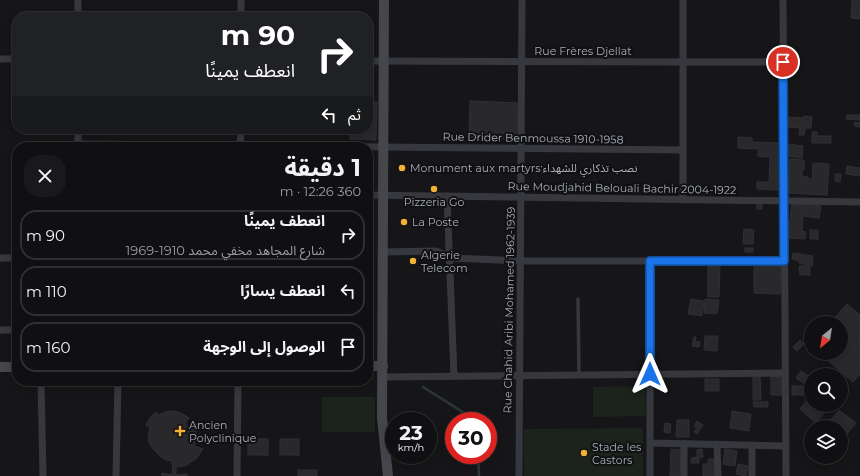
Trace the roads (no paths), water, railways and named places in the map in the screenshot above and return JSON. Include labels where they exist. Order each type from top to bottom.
[{"type":"main road","points":[[384,0],[382,417],[388,476]]},
{"type":"main road","points":[[373,366],[383,366]]},
{"type":"main road","points":[[0,367],[12,367]]},
{"type":"street","points":[[78,0],[78,12]]},
{"type":"street","points":[[241,0],[241,12]]},
{"type":"street","name":"Rue Chahid Aribi Mohamed 1962-1939","points":[[519,476],[520,261],[522,197],[522,0]]},
{"type":"street","points":[[683,0],[683,200]]},
{"type":"street","points":[[783,0],[786,476]]},
{"type":"street","points":[[0,58],[12,58]]},
{"type":"street","name":"Rue Frères Djellat","points":[[373,61],[783,62]]},
{"type":"street","name":"Rue Drider Benmoussa 1910-1958","points":[[373,147],[683,150]]},
{"type":"street","name":"Rue Moudjahid Belouali Bachir 2004-1922","points":[[373,195],[860,202]]},
{"type":"street","points":[[447,196],[454,376]]},
{"type":"street","points":[[383,252],[436,251],[453,258],[520,261],[784,261]]},
{"type":"street","points":[[0,258],[12,258]]},
{"type":"street","points":[[650,261],[650,476]]},
{"type":"street","points":[[0,330],[12,330]]},
{"type":"street","points":[[382,377],[785,373]]},
{"type":"street","points":[[41,386],[43,476]]},
{"type":"street","points":[[116,476],[118,386]]},
{"type":"street","points":[[237,476],[238,386]]},
{"type":"street","points":[[650,443],[786,446]]},
{"type":"street","points":[[684,444],[684,476]]},
{"type":"street","points":[[717,444],[718,476]]},
{"type":"street","points":[[752,445],[752,476]]},
{"type":"lane","points":[[578,299],[580,375]]},
{"type":"waterway","points":[[423,387],[463,412]]},
{"type":"waterway","points":[[478,464],[479,476]]},
{"type":"place","name":"Monument aux martyrs;نصب تذكاري للشهداء","points":[[402,168]]},
{"type":"place","name":"Pizzeria Go","points":[[434,189]]},
{"type":"place","name":"La Poste","points":[[404,222]]},
{"type":"place","name":"Algerie Telecom","points":[[413,261]]},
{"type":"place","name":"Ancien Polyclinique","points":[[180,431]]},
{"type":"place","name":"Stade les Castors","points":[[584,453]]}]
